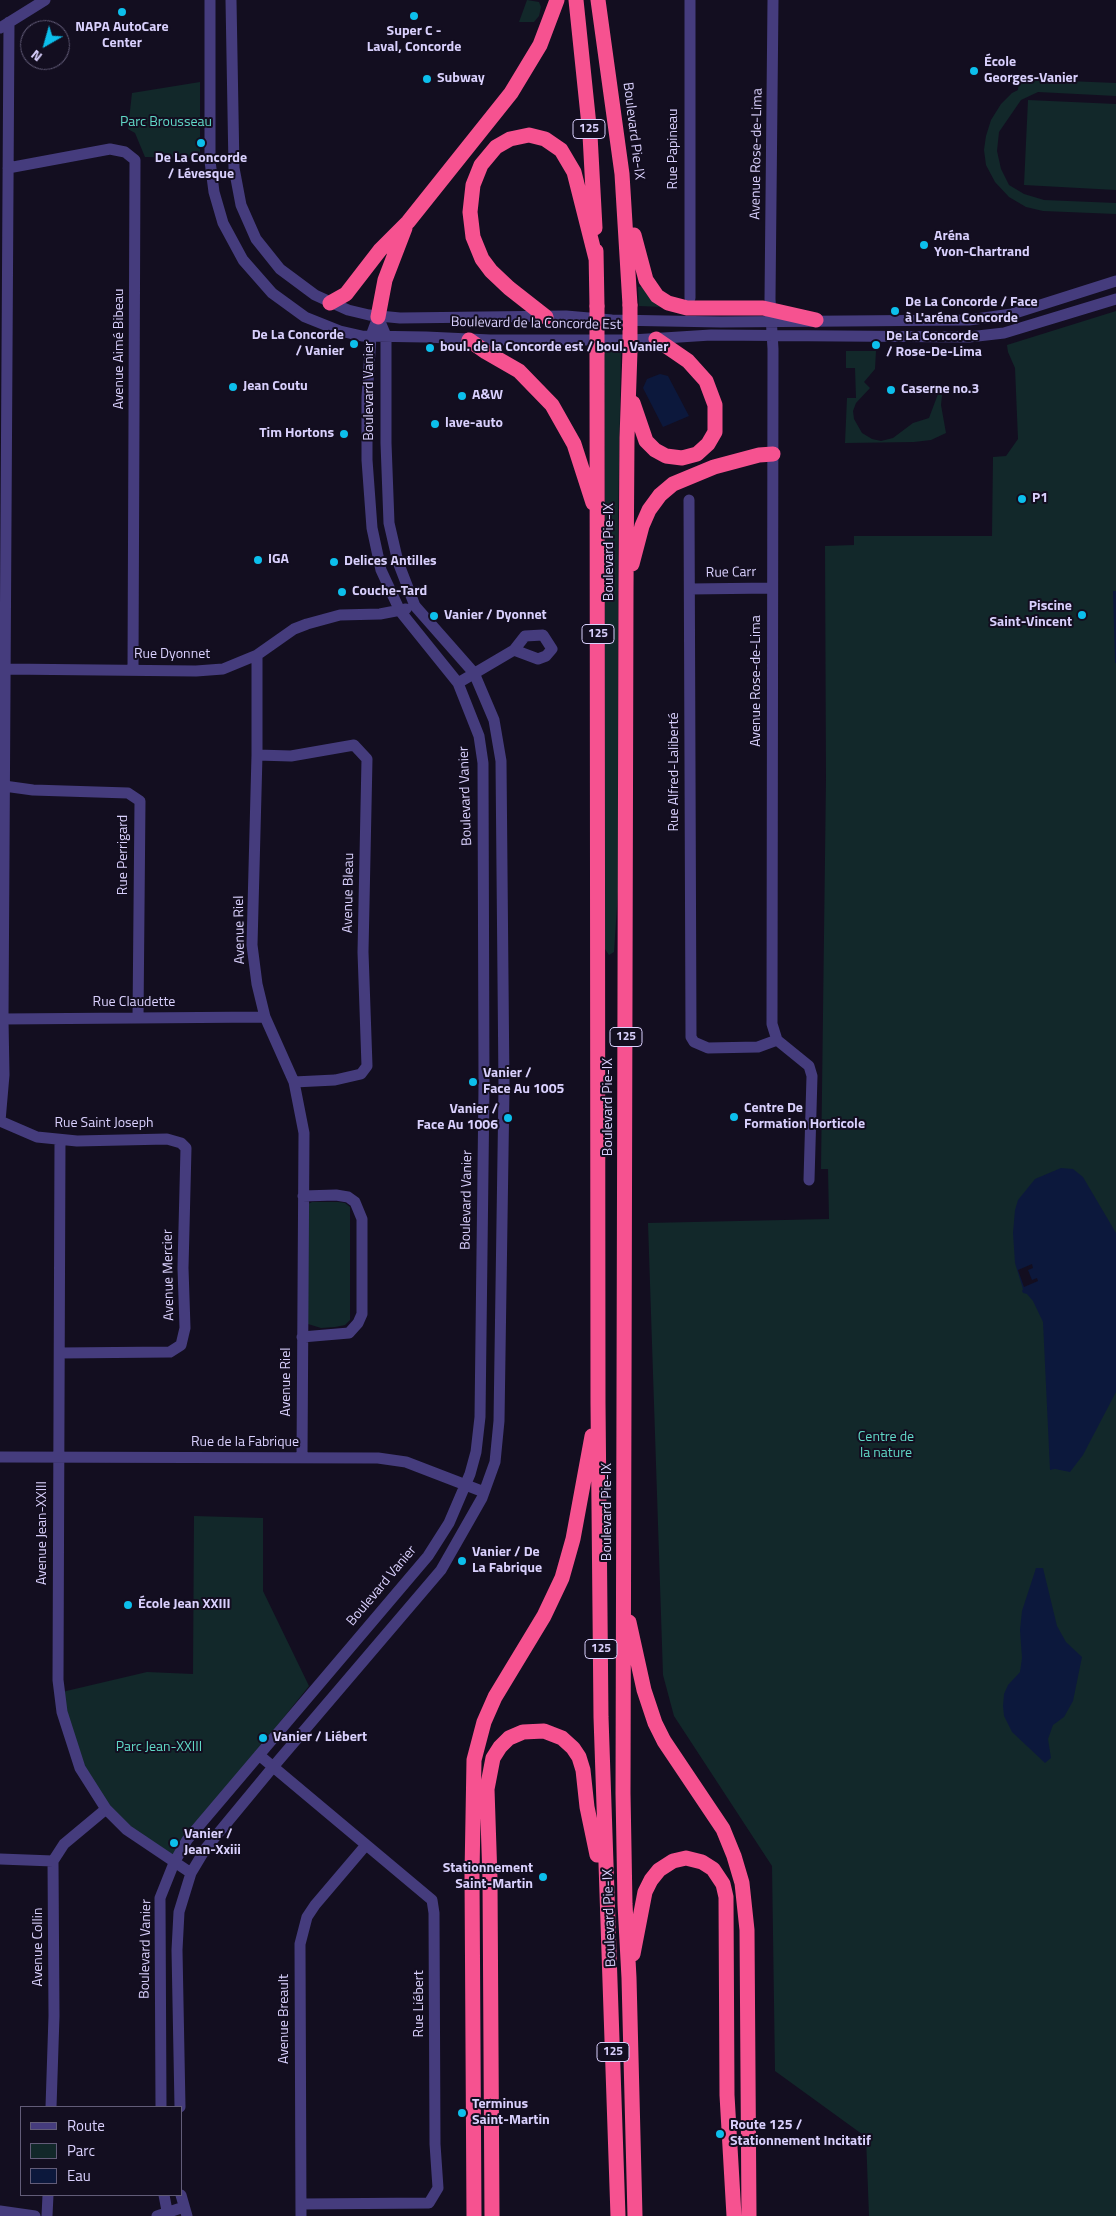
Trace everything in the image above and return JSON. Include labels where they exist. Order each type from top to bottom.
[{"type":"highway","points":[[330,303],[346,294],[380,250],[408,222],[520,81],[540,45],[557,0]]},
{"type":"highway","name":"Boulevard Pie-IX","points":[[576,0],[590,135],[597,306],[598,1403],[602,1778],[618,2216]]},
{"type":"highway","name":"Boulevard Pie-IX","points":[[598,0],[616,121],[624,192],[630,305],[626,590],[623,1593],[624,1886],[629,1978],[635,2216]]},
{"type":"highway","points":[[546,317],[491,271],[480,254],[473,237],[470,212],[473,185],[481,165],[496,148],[510,139],[529,135],[549,141],[564,154],[574,172],[596,259]]},
{"type":"highway","points":[[624,192],[644,275],[649,286],[660,299],[683,308],[816,320]]},
{"type":"highway","points":[[378,317],[385,280],[408,222]]},
{"type":"highway","points":[[630,393],[643,436],[648,444],[658,453],[670,458],[686,458],[700,452],[712,438],[716,425],[716,410],[713,395],[706,381],[690,363],[656,339]]},
{"type":"highway","points":[[469,340],[523,374],[542,392],[557,412],[578,452],[598,520]]},
{"type":"highway","points":[[626,590],[642,526],[652,506],[665,490],[676,482],[702,471],[759,455],[773,454]]},
{"type":"highway","points":[[474,2216],[472,1855],[474,1760],[482,1728],[495,1698],[544,1616],[562,1578],[573,1539],[598,1403]]},
{"type":"highway","points":[[623,1593],[644,1690],[655,1723],[667,1746],[723,1829],[742,1883],[747,1930],[749,2216]]},
{"type":"highway","points":[[492,2216],[491,1909],[487,1789],[493,1758],[503,1744],[513,1736],[528,1731],[544,1731],[562,1738],[577,1754],[583,1770],[587,1807],[606,1896]]},
{"type":"highway","points":[[629,1978],[644,1898],[653,1876],[666,1864],[682,1858],[698,1860],[710,1866],[721,1880],[726,1897],[727,2095],[734,2216]]},
{"type":"street","points":[[0,1121],[4,1075],[2,922],[5,669],[2,626],[4,326],[8,168],[4,25],[45,0]]},
{"type":"street","name":"Boulevard de la Concorde Est","points":[[210,0],[211,167],[216,203],[227,233],[250,269],[264,285],[288,306],[305,317],[333,329],[358,336],[469,340],[656,339],[712,335],[980,336],[1013,330],[1116,299]]},
{"type":"street","name":"Boulevard de la Concorde Est","points":[[231,0],[233,23],[234,168],[241,205],[256,239],[274,262],[301,286],[330,303],[362,314],[378,317],[566,316],[662,322],[770,315]]},
{"type":"street","points":[[233,23],[236,0]]},
{"type":"street","name":"Rue Papineau","points":[[690,0],[690,298]]},
{"type":"street","name":"Avenue Rose-de-Lima","points":[[773,0],[770,315],[772,336],[773,454],[772,1024],[777,1040]]},
{"type":"street","name":"Avenue Aimé Bibeau","points":[[8,168],[110,149],[125,152],[136,160],[133,670]]},
{"type":"street","points":[[816,320],[979,320],[1022,311],[1116,281]]},
{"type":"street","name":"Boulevard Vanier","points":[[161,2106],[160,1898],[174,1862],[187,1840],[428,1556],[449,1523],[466,1486],[476,1452],[480,1417],[484,1087],[483,763],[479,736],[458,684],[400,611],[382,570],[372,528],[367,460],[367,397],[371,336],[378,317]]},
{"type":"street","name":"Boulevard Vanier","points":[[180,2106],[177,1950],[179,1912],[191,1873],[206,1848],[441,1570],[463,1534],[484,1492],[495,1462],[499,1421],[504,1088],[501,762],[494,720],[474,673],[414,606],[398,562],[390,527],[386,443],[386,336],[378,317]]},
{"type":"street","name":"Rue Alfred-Laliberté","points":[[690,500],[690,1031],[694,1042],[708,1048],[758,1047],[777,1040]]},
{"type":"street","name":"Rue Carr","points":[[690,588],[772,588]]},
{"type":"street","name":"Rue Dyonnet","points":[[5,669],[196,671],[223,669],[257,655],[294,629],[307,624],[340,615],[380,614],[400,611],[414,606]]},
{"type":"street","points":[[458,684],[514,650]]},
{"type":"street","name":"Avenue Riel","points":[[257,655],[257,755],[252,945],[257,984],[265,1017],[294,1082],[304,1133],[302,1458]]},
{"type":"street","name":"Avenue Bleau","points":[[257,755],[291,756],[354,745],[367,759],[363,952],[367,1066],[361,1074],[335,1080],[294,1082]]},
{"type":"street","name":"Rue Perrigard","points":[[4,786],[34,790],[128,793],[140,801],[138,1018]]},
{"type":"street","name":"Rue Claudette","points":[[3,1019],[265,1017]]},
{"type":"street","points":[[777,1040],[809,1066],[812,1076],[809,1180]]},
{"type":"street","name":"Rue Saint Joseph","points":[[0,1121],[21,1132],[37,1137],[60,1140],[167,1139],[181,1143]]},
{"type":"street","name":"Avenue Jean-XXIII","points":[[60,1140],[58,1680],[62,1712],[80,1768],[106,1810],[127,1830],[191,1873]]},
{"type":"street","name":"Avenue Mercier","points":[[60,1353],[170,1352],[180,1345],[185,1328],[183,1268],[186,1148],[181,1143]]},
{"type":"street","name":"Avenue Riel","points":[[302,1336],[349,1333],[358,1323],[362,1314],[362,1219],[354,1202],[348,1197],[336,1195],[303,1196]]},
{"type":"street","name":"Rue de la Fabrique","points":[[0,1457],[378,1458],[406,1462],[484,1492]]},
{"type":"street","name":"Rue Liébert","points":[[259,1755],[432,1900],[434,1913],[435,2136],[438,2188],[429,2203],[302,2210]]},
{"type":"street","points":[[0,1859],[53,1861],[64,1844],[106,1810]]},
{"type":"street","name":"Avenue Breault","points":[[302,2210],[300,1944],[307,1917],[312,1908],[366,1845]]},
{"type":"street","name":"Avenue Collin","points":[[51,2106],[54,2016],[53,1861]]},
{"type":"street","points":[[47,2216],[48,2196]]},
{"type":"street","points":[[164,2196],[164,2215],[186,2212],[181,2196]]},
{"type":"street","points":[[0,2211],[35,2216]]},
{"type":"green space","points":[[527,0],[539,2],[541,7],[539,16],[534,22],[519,22]]},
{"type":"green space","points":[[1019,79],[1116,83],[1116,96],[1038,92],[1021,100],[999,132],[997,151],[1001,169],[1009,185],[1024,194],[1044,200],[1116,203],[1116,214],[1043,211],[1026,207],[1009,197],[995,182],[986,165],[984,150],[986,136],[991,120],[1001,104],[1018,90]]},
{"type":"green space","name":"Parc Brousseau","points":[[200,82],[200,158],[145,157],[135,133],[128,129],[132,93]]},
{"type":"green space","points":[[1028,100],[1116,104],[1116,190],[1024,185]]},
{"type":"green space","points":[[644,286],[663,307],[639,306],[638,287]]},
{"type":"green space","name":"Centre de la nature","points":[[1116,311],[1116,2216],[869,2216],[866,2137],[775,2071],[772,1866],[674,1716],[663,1675],[648,1223],[829,1219],[828,1169],[821,1169],[826,779],[825,546],[854,545],[854,536],[992,536],[993,457],[1006,456],[1018,439],[1015,368],[1007,345]]},
{"type":"green space","points":[[621,350],[618,521],[618,892],[614,952],[609,955],[605,949],[604,351]]},
{"type":"green space","points":[[846,351],[876,351],[875,369],[864,382],[870,388],[856,403],[853,411],[854,419],[862,433],[872,439],[881,441],[893,438],[913,423],[929,418],[938,394],[932,391],[937,385],[943,386],[941,405],[946,433],[931,440],[914,442],[845,443],[847,398],[856,398],[855,368],[846,368]]},
{"type":"green space","points":[[312,1202],[338,1202],[345,1203],[350,1207],[350,1320],[345,1325],[321,1328],[308,1324],[306,1205]]},
{"type":"green space","name":"Parc Jean-XXIII","points":[[194,1516],[263,1518],[263,1591],[309,1686],[170,1859],[107,1808],[81,1767],[62,1692],[147,1672],[193,1674]]},
{"type":"water","points":[[660,374],[668,376],[689,416],[663,427],[643,388],[647,379]]},
{"type":"water","points":[[1113,591],[1116,591],[1116,663],[1115,663]]},
{"type":"water","points":[[1061,1168],[1073,1169],[1083,1177],[1116,1233],[1116,1392],[1083,1455],[1070,1472],[1050,1470],[1043,1322],[1033,1301],[1022,1291],[1015,1263],[1013,1233],[1018,1200],[1035,1179]]},
{"type":"water","points":[[1036,1568],[1043,1568],[1057,1626],[1066,1642],[1082,1657],[1073,1701],[1064,1717],[1053,1725],[1048,1739],[1051,1758],[1045,1763],[1012,1732],[1004,1716],[1003,1706],[1004,1694],[1008,1685],[1020,1672],[1022,1658],[1020,1630],[1022,1611]]},
{"type":"pier","points":[[1032,1264],[1033,1268],[1028,1270],[1032,1280],[1037,1278],[1038,1281],[1024,1287],[1018,1270]]},
{"type":"place","name":"NAPA AutoCare Center","points":[[122,12]]},
{"type":"place","name":"Super C - Laval, Concorde","points":[[414,16]]},
{"type":"place","name":"École Georges-Vanier","points":[[974,71]]},
{"type":"place","name":"Subway","points":[[427,79]]},
{"type":"place","name":"De La Concorde / Lévesque","points":[[201,143]]},
{"type":"place","name":"Aréna Yvon-Chartrand","points":[[924,245]]},
{"type":"place","name":"De La Concorde / Face à L'aréna Concorde","points":[[895,311]]},
{"type":"place","name":"De La Concorde / Vanier","points":[[354,344]]},
{"type":"place","name":"De La Concorde / Rose-De-Lima","points":[[876,345]]},
{"type":"place","name":"boul. de la Concorde est / boul. Vanier","points":[[430,348]]},
{"type":"place","name":"Jean Coutu","points":[[233,387]]},
{"type":"place","name":"Caserne no.3","points":[[891,390]]},
{"type":"place","name":"A&W","points":[[462,396]]},
{"type":"place","name":"lave-auto","points":[[435,424]]},
{"type":"place","name":"Tim Hortons","points":[[344,434]]},
{"type":"place","name":"P1","points":[[1022,499]]},
{"type":"place","name":"IGA","points":[[258,560]]},
{"type":"place","name":"Delices Antilles","points":[[334,562]]},
{"type":"place","name":"Couche-Tard","points":[[342,592]]},
{"type":"place","name":"Piscine Saint-Vincent","points":[[1082,615]]},
{"type":"place","name":"Vanier / Dyonnet","points":[[434,616]]},
{"type":"place","name":"Vanier / Face Au 1005","points":[[473,1082]]},
{"type":"place","name":"Centre De Formation Horticole","points":[[734,1117]]},
{"type":"place","name":"Vanier / Face Au 1006","points":[[508,1118]]},
{"type":"place","name":"Vanier / De La Fabrique","points":[[462,1561]]},
{"type":"place","name":"École Jean XXIII","points":[[128,1605]]},
{"type":"place","name":"Vanier / Liébert","points":[[263,1738]]},
{"type":"place","name":"Vanier / Jean-Xxiii","points":[[174,1843]]},
{"type":"place","name":"Stationnement Saint-Martin","points":[[543,1877]]},
{"type":"place","name":"Terminus Saint-Martin","points":[[462,2113]]},
{"type":"place","name":"Route 125 / Stationnement Incitatif","points":[[720,2134]]}]
